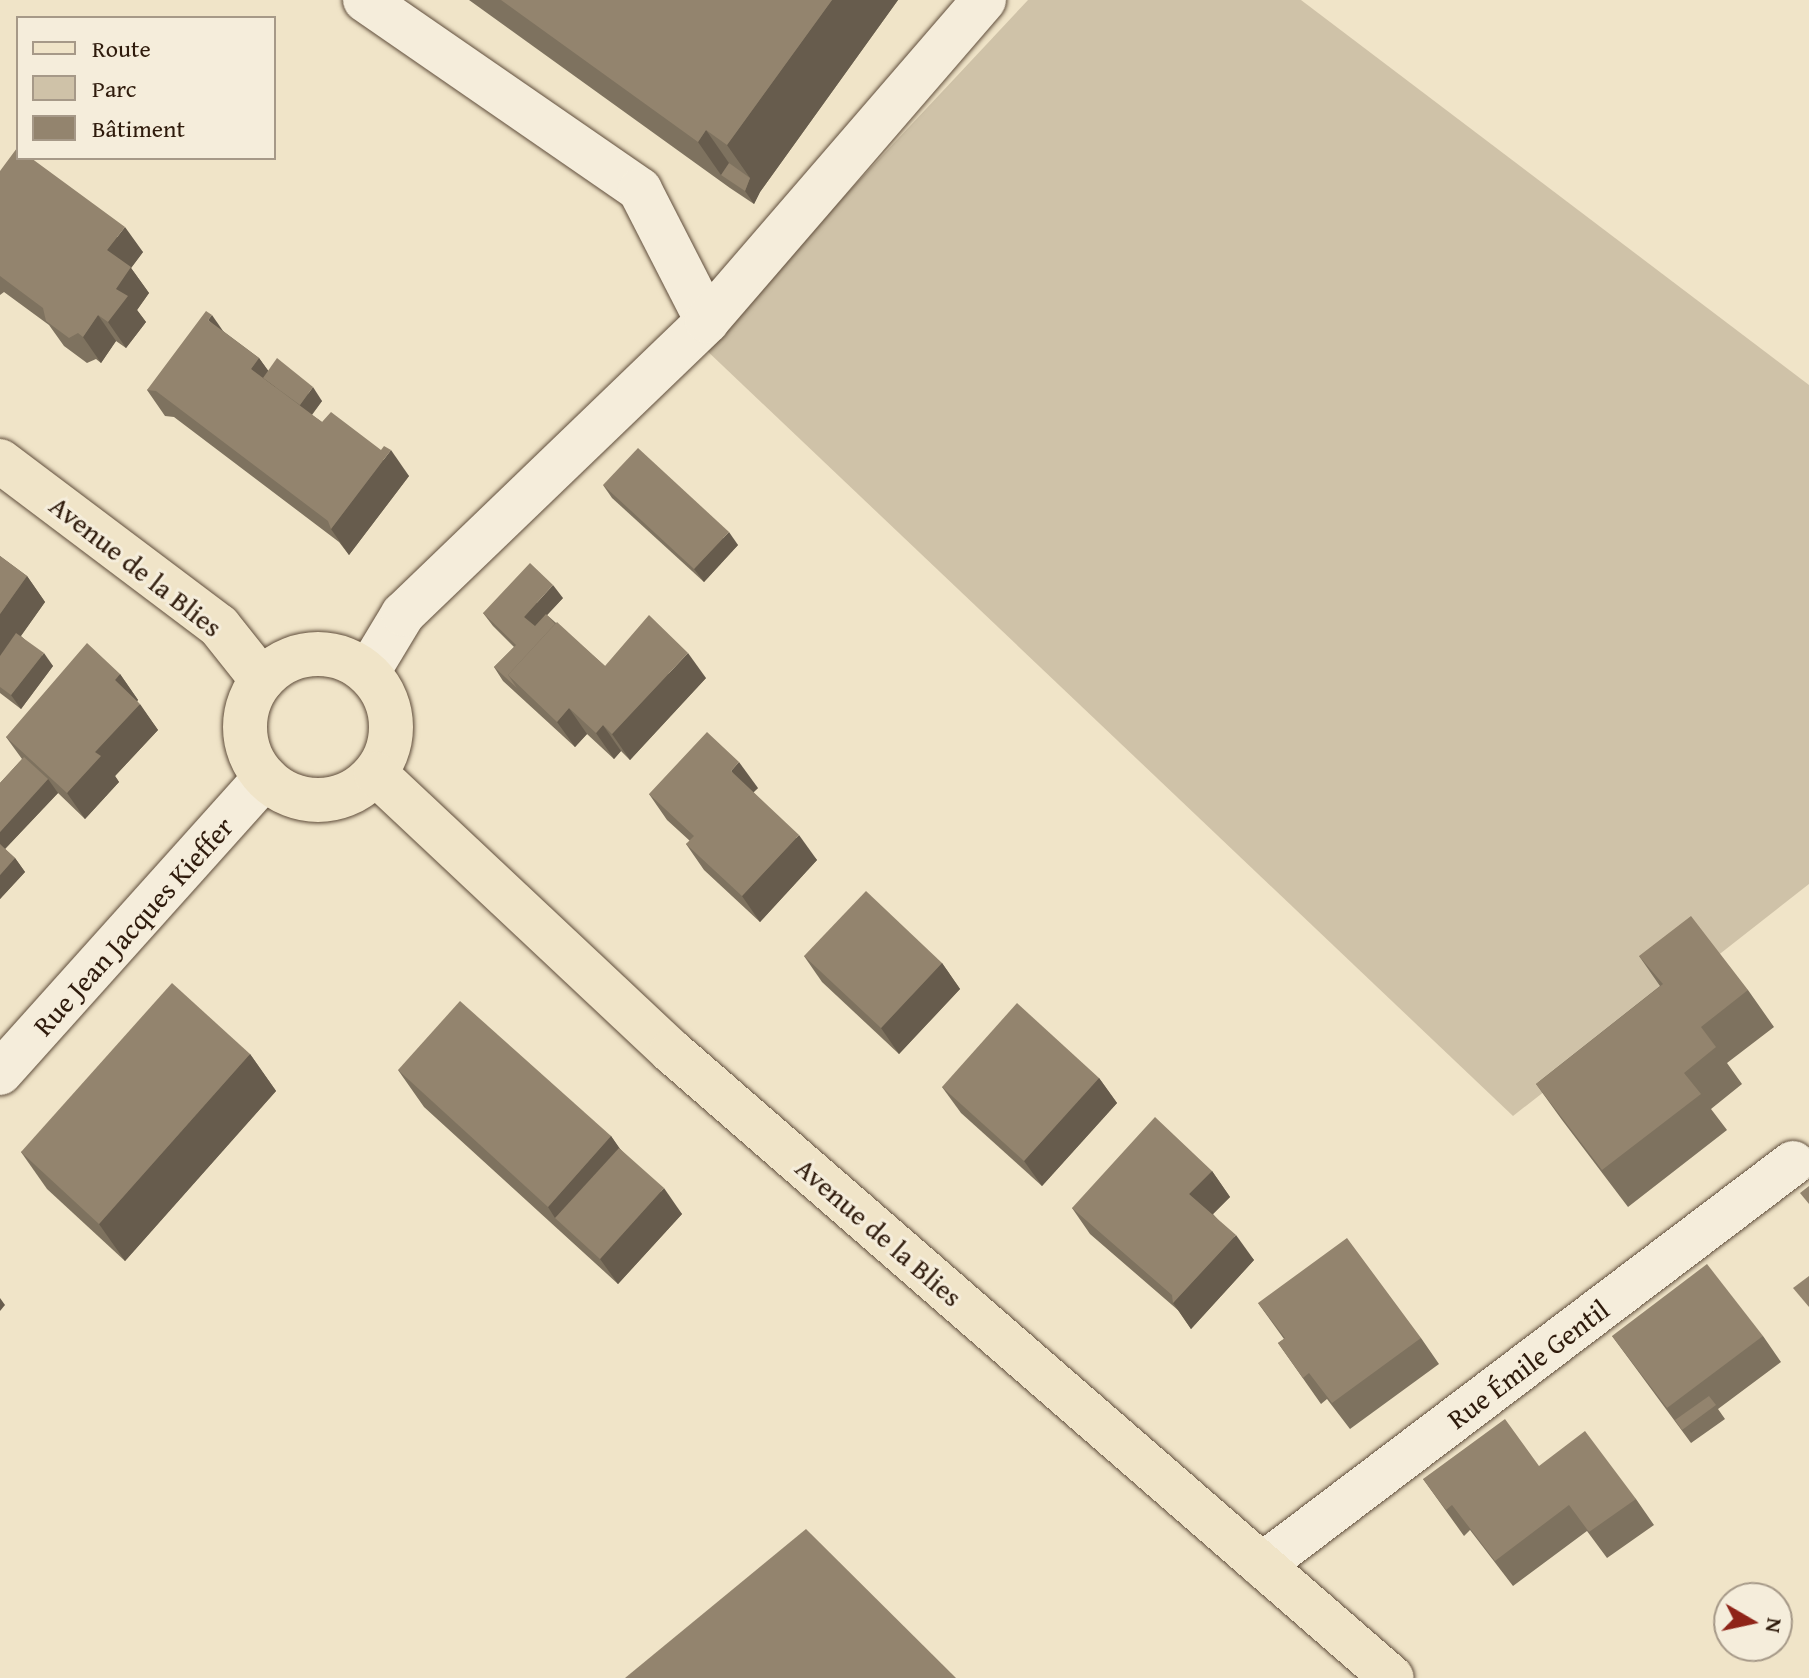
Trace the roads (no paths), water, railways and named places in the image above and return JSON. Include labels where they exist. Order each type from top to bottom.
[{"type":"main road","name":"Avenue de la Blies","points":[[0,461],[219,626],[262,680]]},
{"type":"main road","points":[[325,654],[368,672],[390,710],[387,754],[376,774],[357,790],[334,799],[309,801],[265,778],[253,760],[245,729],[251,698],[262,680],[280,664],[325,654]]},
{"type":"main road","name":"Avenue de la Blies","points":[[376,774],[671,1051],[1392,1678]]},
{"type":"street","points":[[365,0],[640,190],[707,321]]},
{"type":"street","points":[[368,672],[403,614],[707,321],[984,0]]},
{"type":"street","name":"Rue Jean Jacques Kieffer","points":[[0,1073],[265,778]]},
{"type":"street","name":"Rue Émile Gentil","points":[[1262,1565],[1793,1163]]}]
